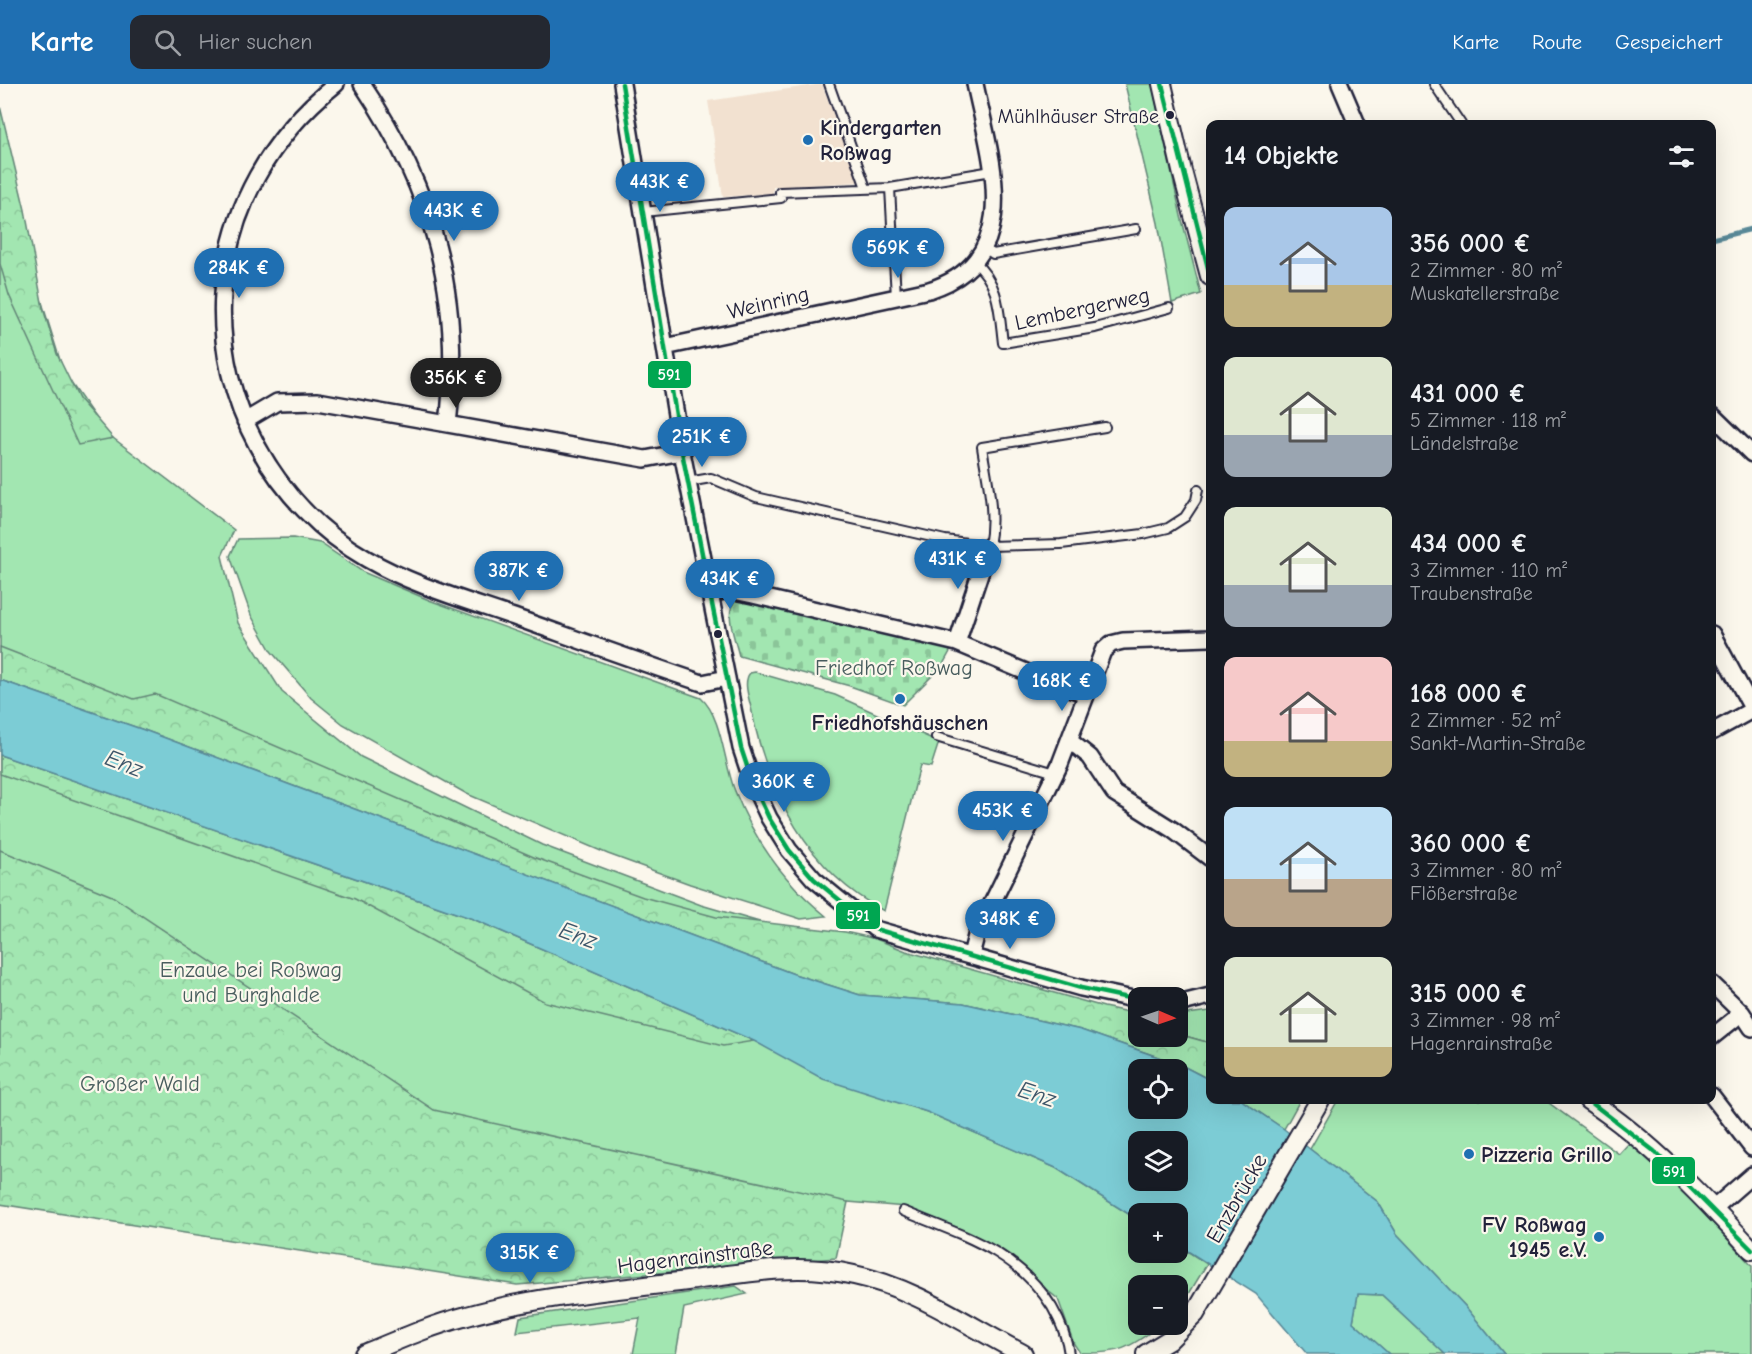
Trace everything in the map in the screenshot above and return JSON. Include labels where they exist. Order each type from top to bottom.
[{"type":"street","points":[[336,84],[301,116],[272,152],[245,198],[229,247],[224,276],[223,336],[232,384],[244,421],[268,465],[298,504],[333,536],[369,560],[476,604],[702,683],[727,678]]},
{"type":"street","points":[[362,84],[386,121],[413,172],[440,254],[452,339],[448,424]]},
{"type":"street","points":[[622,84],[682,452],[710,594],[741,748],[753,784],[769,818],[801,865],[828,892],[875,929],[1082,988],[1128,998]]},
{"type":"street","name":"Weinring","points":[[665,347],[896,297],[945,284],[962,273],[984,248],[990,235],[995,212],[992,171],[977,84]]},
{"type":"street","points":[[1162,84],[1206,261]]},
{"type":"street","points":[[1340,84],[1355,120]]},
{"type":"street","points":[[244,421],[276,402],[318,401],[645,459],[682,452]]},
{"type":"street","points":[[1716,419],[1752,454]]},
{"type":"street","points":[[957,643],[989,546]]},
{"type":"street","points":[[710,594],[729,590],[957,643],[1086,694]]},
{"type":"street","points":[[970,955],[976,936],[1070,741],[1100,655],[1111,644],[1124,641],[1206,638]]},
{"type":"street","points":[[1716,642],[1752,709],[1716,730]]},
{"type":"street","points":[[1070,741],[1090,757],[1114,793],[1173,830],[1206,855]]},
{"type":"street","points":[[1716,988],[1743,1013],[1752,1028]]},
{"type":"street","points":[[1188,1002],[1206,997]]},
{"type":"street","points":[[1716,1032],[1743,1013]]},
{"type":"street","points":[[1716,1101],[1752,1148]]},
{"type":"street","name":"Enzbrücke","points":[[1156,1352],[1187,1323],[1207,1295],[1318,1104]]},
{"type":"street","points":[[1593,1104],[1647,1145],[1713,1209],[1752,1251]]},
{"type":"street","points":[[1713,1209],[1752,1175]]},
{"type":"street","name":"Hagenrainstraße","points":[[364,1354],[436,1325],[515,1305],[763,1271],[806,1269],[855,1275],[898,1288],[1023,1354]]},
{"type":"lane","points":[[829,84],[866,189]]},
{"type":"lane","points":[[1434,84],[1458,120]]},
{"type":"lane","points":[[643,212],[781,198],[780,192],[890,188],[992,171]]},
{"type":"lane","points":[[890,188],[896,297]]},
{"type":"lane","points":[[984,248],[993,254],[1136,229]]},
{"type":"lane","name":"Lembergerweg","points":[[974,262],[988,274],[996,292],[1003,343],[1095,328],[1169,308]]},
{"type":"lane","points":[[989,546],[992,520],[982,447],[1105,427]]},
{"type":"lane","points":[[688,482],[711,478],[756,497],[945,540],[989,546],[1061,544],[1143,534],[1168,528],[1185,517],[1196,500],[1198,490]]},
{"type":"lane","points":[[936,737],[1055,773]]},
{"type":"lane","points":[[903,1212],[986,1245],[1014,1263],[1038,1287],[1056,1314],[1066,1337],[1069,1354]]},
{"type":"shaded area","points":[[822,84],[859,182],[773,187],[773,193],[723,197],[708,101]]},
{"type":"green space","points":[[1125,84],[1152,84],[1201,294],[1172,303],[1158,223]]},
{"type":"green space","points":[[0,106],[25,210],[43,308],[57,354],[79,399],[113,438],[78,445],[9,295],[0,264]]},
{"type":"green space","name":"Enzaue bei Roßwag und Burghalde","points":[[0,140],[22,238],[64,373],[110,439],[113,438],[234,530],[222,556],[238,623],[282,692],[361,757],[542,845],[701,905],[804,935],[818,1076],[927,1112],[1056,1168],[1128,1214],[1128,1263],[1188,1263],[1188,1252],[1207,1264],[1188,1295],[1188,1275],[1128,1275],[1128,1335],[1147,1335],[1131,1345],[1114,1351],[1080,1353],[1074,1344],[1058,1299],[1023,1271],[906,1207],[848,1202],[0,1195]]},
{"type":"green space","points":[[293,538],[320,543],[363,572],[429,600],[701,698],[714,716],[731,780],[751,827],[784,875],[826,916],[801,919],[690,884],[608,854],[467,794],[343,724],[311,698],[271,651],[251,615],[230,556],[238,539]]},
{"type":"green space","name":"Friedhof Roßwag","points":[[736,600],[745,600],[952,648],[942,666],[903,705],[850,686],[739,656],[730,619],[732,605]]},
{"type":"green space","points":[[0,647],[134,699],[155,694],[536,858],[643,897],[716,917],[845,932],[876,939],[906,951],[1128,1012],[1128,1046],[1081,1030],[963,1003],[860,995],[794,974],[144,730],[0,680]]},
{"type":"green space","points":[[755,672],[835,695],[939,742],[931,767],[920,765],[884,911],[857,895],[834,875],[813,852],[781,800],[759,742],[747,692],[748,677],[750,673]]},
{"type":"green space","points":[[0,755],[473,919],[754,1041],[723,1046],[545,1002],[355,899],[0,774]]},
{"type":"green space","name":"Großer Wald","points":[[0,850],[112,896],[434,1110],[848,1202],[836,1258],[517,1285],[0,1204]]},
{"type":"green space","points":[[1206,1012],[1206,1042],[1188,1037],[1188,1014]]},
{"type":"green space","points":[[1188,1037],[1206,1042],[1206,1078],[1188,1069],[1188,1059],[1164,1059],[1130,1047],[1188,1047]]},
{"type":"green space","points":[[1247,1104],[1298,1104],[1284,1129]]},
{"type":"green space","name":"FV Roßwag 1945 e.V.","points":[[1336,1104],[1550,1104],[1619,1154],[1630,1142],[1701,1210],[1752,1266],[1752,1354],[1504,1354],[1465,1306],[1397,1234],[1378,1202],[1310,1149]]},
{"type":"green space","points":[[736,1286],[747,1294],[684,1308],[676,1354],[633,1354],[640,1318],[517,1332],[520,1317]]},
{"type":"green space","points":[[1358,1294],[1382,1295],[1445,1354],[1389,1354],[1353,1322]]},
{"type":"water","name":"Enz","points":[[0,680],[144,730],[794,974],[860,995],[963,1003],[1081,1030],[1164,1059],[1128,1059],[1128,1119],[1188,1119],[1188,1069],[1206,1078],[1206,1104],[1247,1104],[1284,1129],[1378,1202],[1397,1234],[1465,1306],[1504,1354],[1445,1354],[1382,1295],[1358,1294],[1353,1322],[1389,1354],[1307,1354],[1256,1294],[1188,1251],[1188,1203],[1128,1203],[1128,1214],[1056,1168],[927,1112],[823,1079],[754,1041],[473,919],[0,755]]},
{"type":"waterway","points":[[1716,238],[1752,229]]},
{"type":"transit line","name":"591","points":[[622,84],[682,452],[710,594],[741,748],[753,784],[769,818],[789,850],[814,879],[875,929],[1081,988],[1128,998]]},
{"type":"transit line","name":"591","points":[[1162,84],[1206,260]]},
{"type":"transit line","name":"591","points":[[1593,1104],[1654,1151],[1752,1250]]},
{"type":"place","name":"Mühlhäuser Straße","points":[[1170,115]]},
{"type":"place","name":"Kindergarten Roßwag","points":[[808,140]]},
{"type":"place","name":"Friedhofshäuschen","points":[[900,699]]},
{"type":"place","name":"Pizzeria Grillo","points":[[1469,1154]]},
{"type":"place","name":"FV Roßwag 1945 e.V.","points":[[1599,1237]]}]
